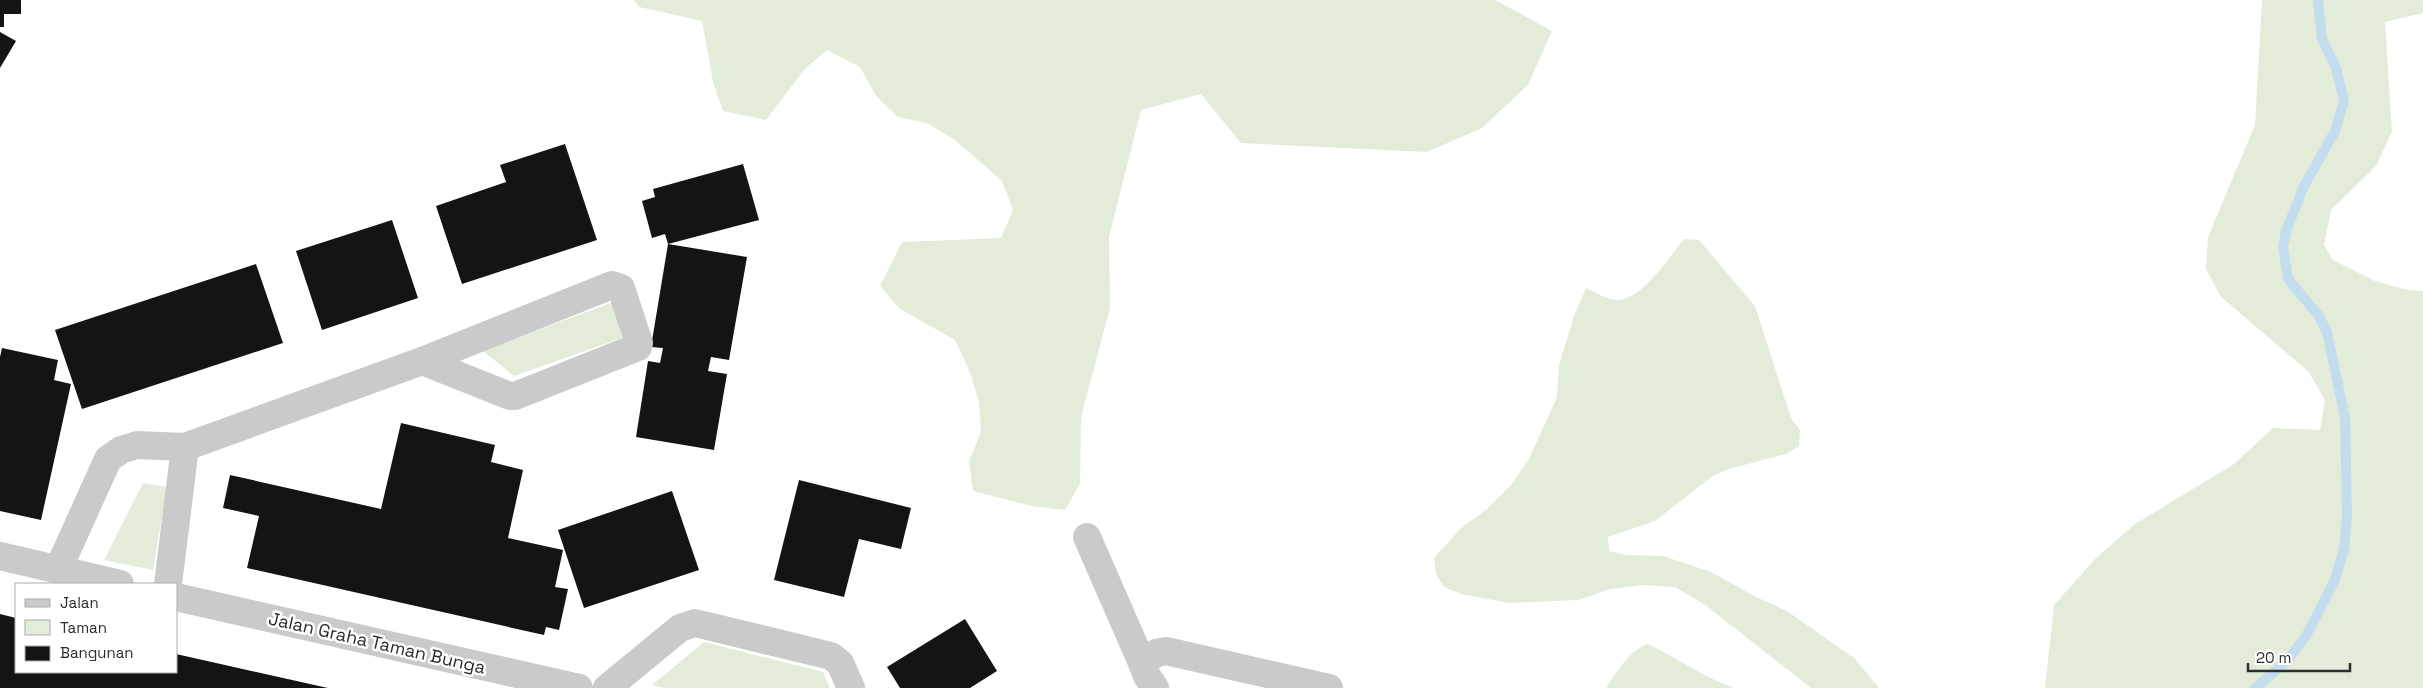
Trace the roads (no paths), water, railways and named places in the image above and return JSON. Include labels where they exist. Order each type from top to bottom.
[{"type":"street","points":[[58,570],[108,459],[121,450],[137,445],[185,447],[422,361],[612,285],[620,288],[639,343],[638,347],[515,396],[510,396],[422,361]]},
{"type":"street","points":[[168,583],[185,447]]},
{"type":"street","points":[[1087,537],[1147,676],[1155,688]]},
{"type":"street","points":[[0,556],[116,583]]},
{"type":"street","name":"Jalan Graha Taman Bunga","points":[[178,597],[579,688]]},
{"type":"street","points":[[607,688],[680,628],[688,624],[701,623],[831,656],[840,663],[851,688]]},
{"type":"street","points":[[1142,663],[1156,653],[1166,651],[1329,688]]},
{"type":"waterway","points":[[2255,688],[2286,662],[2306,636],[2335,580],[2344,549],[2347,515],[2345,418],[2327,332],[2319,316],[2288,279],[2283,247],[2286,231],[2304,186],[2335,131],[2344,101],[2336,68],[2322,39],[2318,0]]}]
